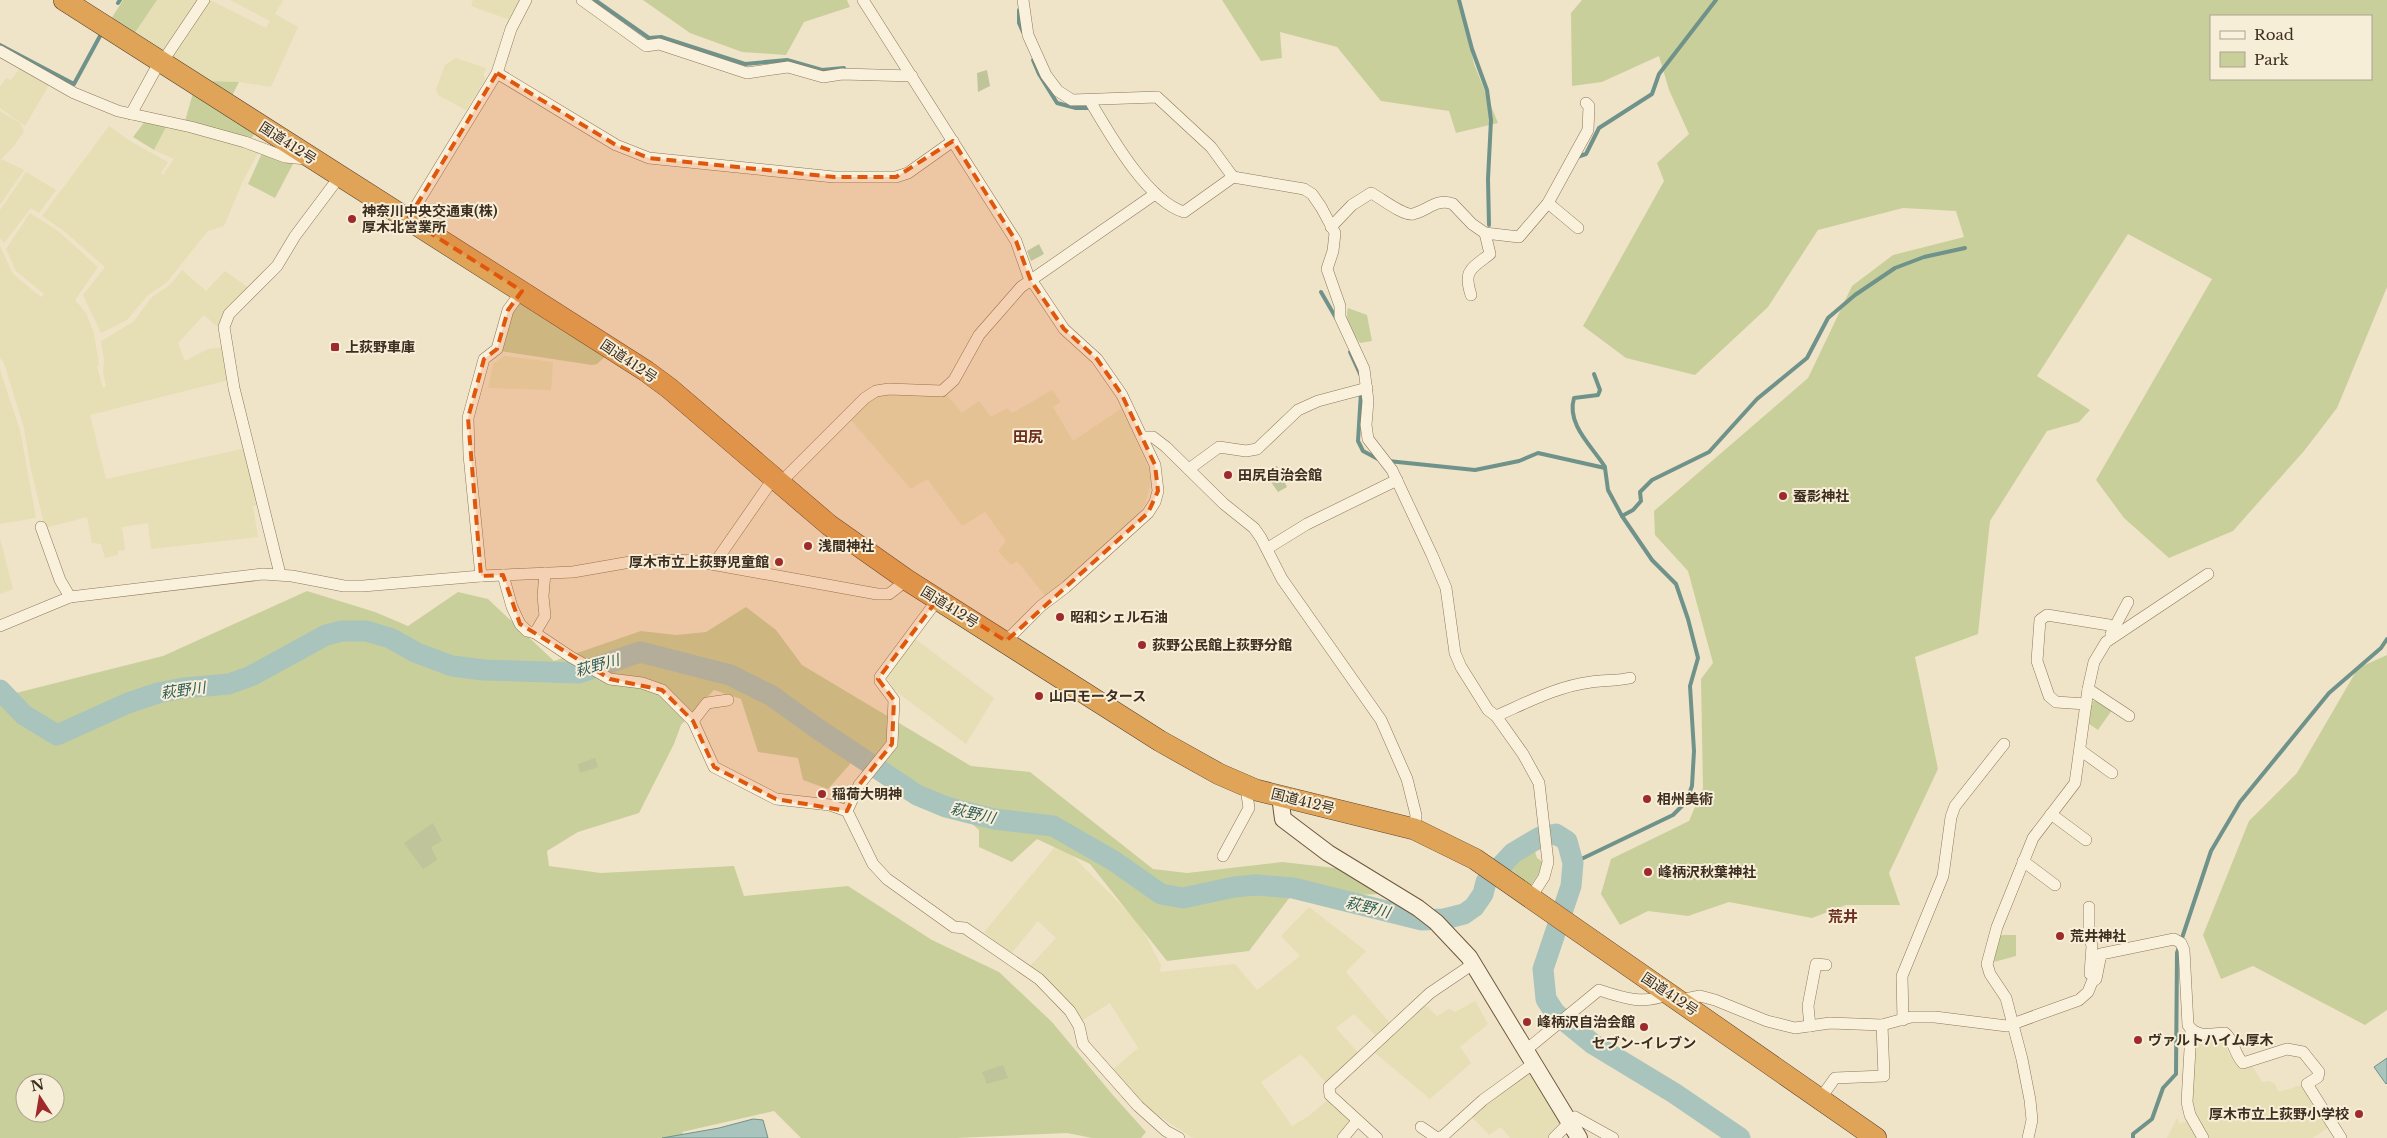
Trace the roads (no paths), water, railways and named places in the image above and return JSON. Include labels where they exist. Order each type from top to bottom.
[{"type":"highway","name":"国道412号","points":[[64,0],[522,291],[661,382],[829,526],[907,580],[1006,641],[1160,741],[1219,774],[1250,787],[1414,829],[1475,859],[1876,1138]]},
{"type":"street","points":[[130,114],[160,61],[167,55],[204,0]]},
{"type":"street","points":[[408,219],[497,73],[511,29],[526,0]]},
{"type":"street","points":[[582,0],[646,46],[659,44],[747,74],[788,67],[823,77],[842,74],[912,76]]},
{"type":"street","points":[[864,0],[1016,241],[1031,281],[1064,328],[1098,360],[1122,395],[1157,475],[1158,490],[1153,508],[1131,531],[1041,606],[1006,641]]},
{"type":"street","points":[[1023,0],[1028,35],[1046,75],[1058,91],[1072,100],[1090,101],[1157,97],[1211,147],[1233,177]]},
{"type":"street","points":[[0,51],[74,93],[118,111],[218,134],[286,157],[315,160]]},
{"type":"street","points":[[497,73],[616,145],[649,158],[834,177],[896,176],[908,172],[953,141]]},
{"type":"street","points":[[1090,101],[1114,142],[1155,194],[1176,210],[1184,212],[1233,177],[1304,189],[1312,194],[1322,207],[1335,233],[1333,251],[1327,269],[1340,306],[1340,317],[1364,369],[1362,389],[1368,439],[1397,480],[1446,588],[1455,653],[1488,710],[1496,716],[1523,754],[1539,783],[1548,862],[1537,902]]},
{"type":"street","points":[[1331,227],[1352,206],[1371,193],[1404,213],[1413,214],[1438,202],[1453,204],[1472,224],[1484,233],[1519,237],[1548,203],[1588,130],[1590,105]]},
{"type":"street","points":[[280,574],[234,388],[224,327],[229,314],[277,266],[295,236],[340,176]]},
{"type":"street","points":[[714,564],[776,482],[871,394],[889,389],[942,391],[950,385],[979,336],[1021,288],[1155,194]]},
{"type":"street","points":[[1548,203],[1578,228]]},
{"type":"street","points":[[1471,295],[1467,275],[1471,268],[1490,254],[1484,233]]},
{"type":"street","points":[[482,576],[469,464],[468,418],[484,359],[498,349],[508,310],[522,291]]},
{"type":"street","points":[[1189,469],[1218,447],[1246,451],[1257,449],[1298,410],[1318,401],[1362,389]]},
{"type":"street","points":[[1142,437],[1153,437],[1224,504],[1254,528],[1268,548],[1287,586],[1381,720],[1407,779],[1416,815],[1414,829]]},
{"type":"street","points":[[1268,548],[1307,524],[1397,480]]},
{"type":"street","points":[[41,527],[60,580],[70,596]]},
{"type":"street","points":[[0,626],[70,596],[264,574],[280,574],[344,586],[482,576],[545,574],[664,558],[714,564],[877,594],[889,594],[907,580]]},
{"type":"street","points":[[535,633],[545,616],[543,596],[545,574]]},
{"type":"street","points":[[2106,642],[2208,574]]},
{"type":"street","points":[[503,575],[512,607],[520,624],[527,631],[535,633],[571,657],[610,679],[642,683],[662,690],[693,721],[714,768],[776,799],[830,806],[847,811],[872,864],[887,878],[954,927],[965,928],[1039,979],[1070,1011],[1079,1026],[1082,1044],[1138,1106],[1166,1131],[1179,1138]]},
{"type":"street","points":[[847,811],[859,785],[886,754],[892,744],[894,700],[880,681],[880,677],[938,599]]},
{"type":"street","points":[[2028,1138],[2032,1120],[2022,1059],[2006,998],[1990,974],[1987,964],[1997,927],[2033,838],[2075,783],[2088,689],[2094,662],[2128,602]]},
{"type":"street","points":[[2086,704],[2056,702],[2049,696],[2037,661],[2040,620],[2047,615],[2109,625],[2114,629]]},
{"type":"street","points":[[1496,716],[1547,694],[1569,687],[1591,682],[1630,678]]},
{"type":"street","points":[[2088,689],[2129,716]]},
{"type":"street","points":[[693,721],[707,704],[728,700]]},
{"type":"street","points":[[1903,1020],[1902,976],[1943,876],[1953,812],[2004,744]]},
{"type":"street","points":[[2080,750],[2112,773]]},
{"type":"street","points":[[1223,856],[1235,843],[1248,808],[1247,795],[1250,787]]},
{"type":"street","points":[[1280,796],[1283,820],[1328,853],[1418,908],[1436,922],[1473,964],[1579,1138]]},
{"type":"street","points":[[2052,814],[2086,840]]},
{"type":"street","points":[[2023,860],[2055,885]]},
{"type":"street","points":[[2089,907],[2089,935],[2092,946],[2090,978],[2092,983]]},
{"type":"street","points":[[1421,1127],[1438,1138],[1443,1136],[1530,1056],[1552,1028],[1599,990],[1642,1001],[1700,996],[1767,1021],[1796,1028],[1830,1023],[1882,1025],[1911,1018],[1935,1017],[2007,1026],[2079,1000],[2088,992],[2096,979],[2101,954],[2174,939],[2179,941],[2184,950],[2188,1025],[2191,1030],[2196,1034],[2225,1033],[2236,1056],[2242,1063],[2287,1049],[2303,1052],[2319,1072],[2318,1077],[2307,1084],[2341,1138]]},
{"type":"street","points":[[1810,1026],[1808,1006],[1816,963]]},
{"type":"street","points":[[1377,1138],[1356,1121],[1330,1095],[1329,1086],[1430,993],[1473,964]]},
{"type":"street","points":[[1820,1099],[1835,1078],[1884,1076],[1882,1025]]},
{"type":"street","points":[[2191,1030],[2187,1102],[2190,1115],[2203,1138]]},
{"type":"street","points":[[1554,1138],[1575,1117],[1612,1138]]},
{"type":"street","points":[[1343,1138],[1356,1121]]},
{"type":"water","points":[[2387,1058],[2387,1083],[2386,1084],[2374,1067]]},
{"type":"water","points":[[753,1119],[763,1120],[768,1138],[662,1138],[719,1128]]},
{"type":"waterway","points":[[595,0],[649,38],[661,37],[745,64],[787,60],[822,70],[844,68]]},
{"type":"waterway","points":[[1459,0],[1472,49],[1487,90],[1491,120],[1488,179],[1489,225]]},
{"type":"waterway","points":[[1577,157],[1586,154],[1599,128],[1652,94],[1659,74],[1716,0]]},
{"type":"waterway","points":[[1019,10],[1019,23],[1023,32]]},
{"type":"waterway","points":[[0,45],[74,84],[100,36]]},
{"type":"waterway","points":[[1033,60],[1039,74],[1057,103],[1076,108],[1090,108]]},
{"type":"waterway","points":[[1622,516],[1633,510],[1641,501],[1640,492],[1652,480],[1709,452],[1757,399],[1807,358],[1828,318],[1855,295],[1895,268],[1924,257],[1965,248]]},
{"type":"waterway","points":[[1321,292],[1336,318]]},
{"type":"waterway","points":[[1350,352],[1361,376]]},
{"type":"waterway","points":[[1594,374],[1600,390],[1598,395],[1574,398],[1574,417],[1582,435],[1605,467]]},
{"type":"waterway","points":[[1361,392],[1358,441],[1363,451],[1378,459]]},
{"type":"waterway","points":[[1388,461],[1475,470],[1519,461],[1538,453],[1605,468],[1608,490],[1622,516],[1652,560],[1676,584],[1688,619],[1698,658],[1690,686],[1694,751],[1692,786],[1686,802],[1673,815],[1573,863]]},
{"type":"waterway","name":"萩野川","points":[[0,690],[24,715],[57,735],[128,703],[158,693],[184,688],[229,684],[251,676],[326,635],[342,631],[366,631],[390,638],[417,653],[452,666],[484,670],[579,673],[640,652],[730,675],[772,696],[917,795],[946,807],[994,819],[1053,826],[1114,861],[1161,894],[1183,898],[1234,887],[1256,885],[1293,888],[1422,920],[1444,919],[1464,914],[1474,907],[1483,894],[1486,882],[1513,853],[1540,837],[1556,834],[1567,841],[1573,863],[1571,886],[1543,969],[1546,999],[1555,1013],[1593,1044],[1674,1093],[1740,1138]]},
{"type":"waterway","points":[[2133,1138],[2133,1134],[2152,1119],[2163,1088],[2176,1074],[2177,953],[2211,851],[2240,802],[2329,693],[2381,648],[2387,639]]},
{"type":"place","name":"神奈川中央交通東(株) 厚木北営業所","points":[[352,219]]},
{"type":"place","name":"上荻野車庫","points":[[335,347]]},
{"type":"place","name":"田尻自治会館","points":[[1228,475]]},
{"type":"place","name":"蚕影神社","points":[[1783,496]]},
{"type":"place","name":"浅間神社","points":[[808,546]]},
{"type":"place","name":"厚木市立上荻野児童館","points":[[779,562]]},
{"type":"place","name":"昭和シェル石油","points":[[1060,617]]},
{"type":"place","name":"荻野公民館上荻野分館","points":[[1142,645]]},
{"type":"place","name":"山口モータース","points":[[1039,696]]},
{"type":"place","name":"稲荷大明神","points":[[822,794]]},
{"type":"place","name":"相州美術","points":[[1647,799]]},
{"type":"place","name":"峰柄沢秋葉神社","points":[[1648,872]]},
{"type":"place","name":"荒井神社","points":[[2060,936]]},
{"type":"place","name":"峰柄沢自治会館","points":[[1527,1022]]},
{"type":"place","name":"セブン-イレブン","points":[[1644,1027]]},
{"type":"place","name":"ヴァルトハイム厚木","points":[[2138,1040]]},
{"type":"place","name":"厚木市立上荻野小学校","points":[[2359,1114]]},
{"type":"district","name":"田尻","points":[[1028,436]]},
{"type":"district","name":"荒井","points":[[1843,916]]}]
